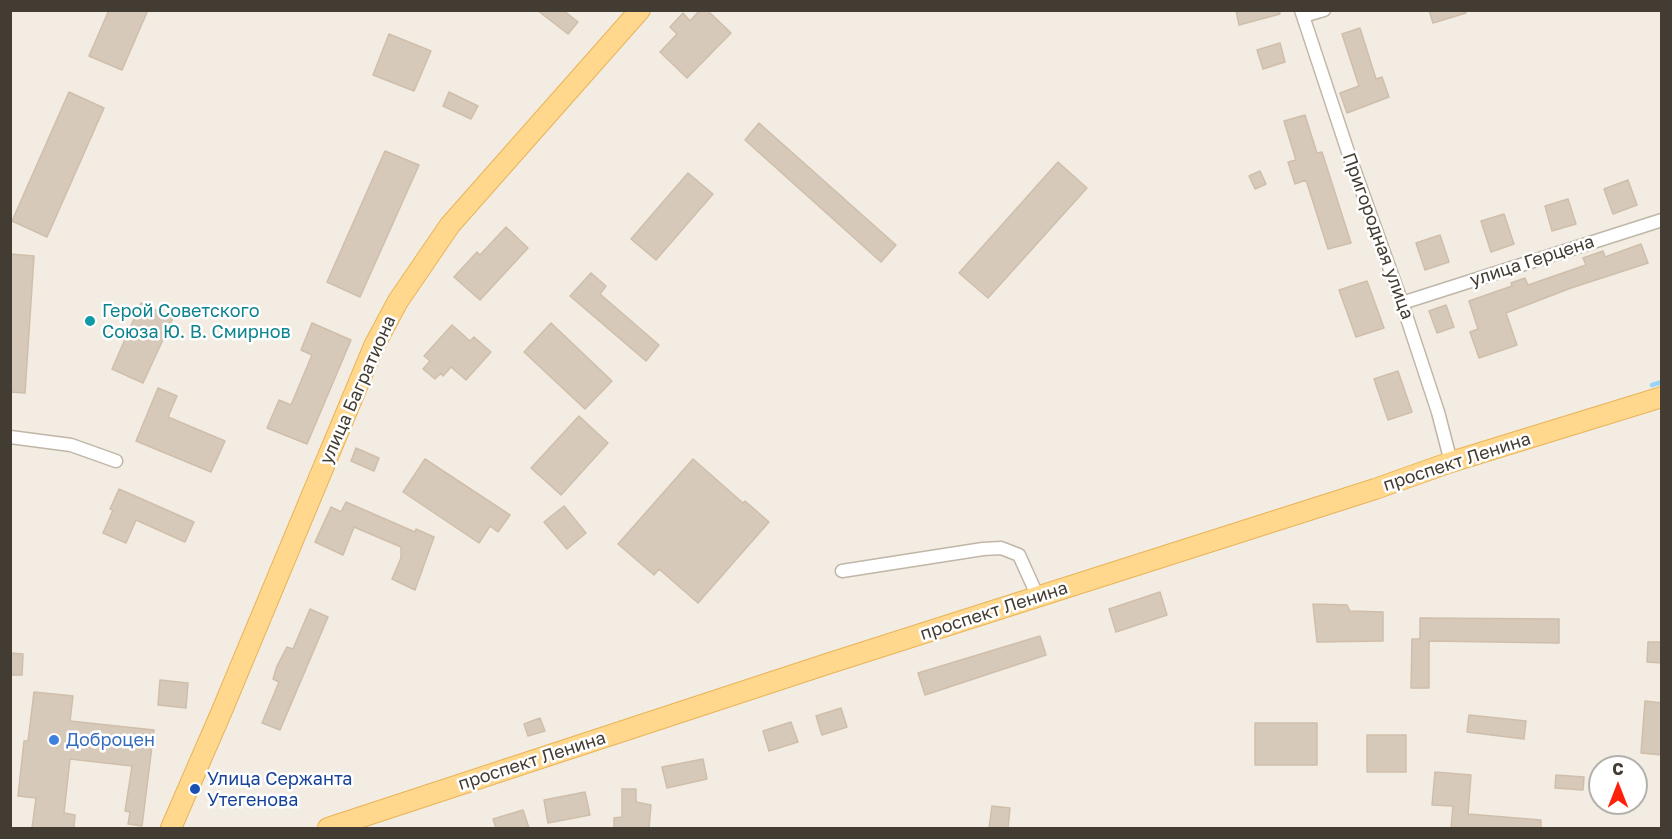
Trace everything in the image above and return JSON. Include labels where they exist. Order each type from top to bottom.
[{"type":"main road","name":"улица Багратиона","points":[[171,828],[222,713],[374,346],[398,301],[450,225],[640,10]]},
{"type":"main road","name":"проспект Ленина","points":[[328,828],[1376,489],[1451,462],[1662,397]]},
{"type":"street","points":[[1302,13],[1324,10]]},
{"type":"street","name":"Пригородная улица","points":[[1302,13],[1349,155],[1402,303],[1438,412],[1451,462]]},
{"type":"street","name":"улица Герцена","points":[[1402,303],[1662,220]]},
{"type":"street","points":[[10,436],[71,445],[116,461]]},
{"type":"street","points":[[842,571],[1001,548],[1019,555],[1038,597]]},
{"type":"building","points":[[109,10],[148,10],[122,70],[89,56]]},
{"type":"building","points":[[537,10],[563,10],[578,22],[568,34]]},
{"type":"building","points":[[700,10],[707,10],[731,33],[687,78],[660,52],[677,34],[670,27],[683,13],[690,21]]},
{"type":"building","points":[[1236,10],[1279,10],[1280,14],[1239,25]]},
{"type":"building","points":[[1429,10],[1465,10],[1466,13],[1433,23]]},
{"type":"building","points":[[1360,28],[1376,79],[1382,77],[1389,97],[1347,113],[1340,93],[1359,86],[1342,34]]},
{"type":"building","points":[[389,34],[431,51],[414,91],[373,75]]},
{"type":"building","points":[[1280,43],[1285,62],[1263,69],[1257,50]]},
{"type":"building","points":[[69,92],[104,108],[47,237],[12,221]]},
{"type":"building","points":[[449,92],[478,106],[471,119],[443,106]]},
{"type":"building","points":[[1305,115],[1317,153],[1322,152],[1351,243],[1328,249],[1306,180],[1295,184],[1288,162],[1296,160],[1284,121]]},
{"type":"building","points":[[759,123],[896,245],[881,262],[745,140]]},
{"type":"building","points":[[385,151],[419,165],[360,297],[327,282]]},
{"type":"building","points":[[1058,162],[1087,188],[988,298],[959,273]]},
{"type":"building","points":[[1260,171],[1266,184],[1255,189],[1249,176]]},
{"type":"building","points":[[688,173],[713,194],[656,260],[631,239]]},
{"type":"building","points":[[1628,180],[1637,205],[1613,214],[1604,189]]},
{"type":"building","points":[[1568,199],[1576,224],[1552,231],[1545,206]]},
{"type":"building","points":[[1504,214],[1514,244],[1491,252],[1481,221]]},
{"type":"building","points":[[506,227],[528,248],[480,300],[454,277],[477,252],[480,255]]},
{"type":"building","points":[[1440,235],[1449,262],[1425,270],[1416,243]]},
{"type":"building","points":[[1641,244],[1648,263],[1571,288],[1506,313],[1517,345],[1479,358],[1470,332],[1478,329],[1469,301],[1512,286],[1511,283],[1525,278],[1528,285],[1586,265],[1583,258],[1603,251],[1605,257]]},
{"type":"building","points":[[10,254],[34,256],[25,393],[10,392]]},
{"type":"building","points":[[591,273],[606,286],[600,294],[659,345],[646,361],[570,296]]},
{"type":"building","points":[[1367,281],[1384,328],[1356,337],[1339,290]]},
{"type":"building","points":[[141,303],[173,318],[143,383],[112,369]]},
{"type":"building","points":[[1446,305],[1454,327],[1437,333],[1429,311]]},
{"type":"building","points":[[312,323],[351,340],[307,444],[267,428],[279,400],[291,405],[312,355],[301,350]]},
{"type":"building","points":[[551,323],[612,381],[585,409],[524,352]]},
{"type":"building","points":[[452,325],[470,341],[474,337],[491,352],[466,380],[451,367],[443,376],[441,373],[435,379],[423,369],[430,361],[424,356]]},
{"type":"building","points":[[1398,371],[1412,412],[1388,420],[1374,379]]},
{"type":"building","points":[[158,388],[177,396],[168,417],[225,441],[211,472],[136,441]]},
{"type":"building","points":[[579,416],[608,443],[561,495],[531,468]]},
{"type":"building","points":[[356,448],[379,458],[374,471],[351,461]]},
{"type":"building","points":[[425,459],[510,515],[498,532],[490,526],[479,543],[403,492]]},
{"type":"building","points":[[693,459],[743,503],[745,501],[769,522],[698,603],[659,569],[654,575],[618,544]]},
{"type":"building","points":[[119,489],[194,522],[185,542],[136,520],[126,543],[103,533]]},
{"type":"building","points":[[346,502],[415,532],[416,529],[434,537],[415,590],[392,579],[401,558],[401,547],[354,527],[343,555],[315,542],[331,507],[341,512]]},
{"type":"building","points":[[564,506],[586,533],[567,549],[544,522]]},
{"type":"building","points":[[1160,592],[1167,615],[1116,632],[1109,609]]},
{"type":"building","points":[[1313,604],[1347,605],[1350,611],[1383,612],[1383,641],[1317,642]]},
{"type":"building","points":[[310,609],[328,617],[280,730],[262,723],[279,682],[273,679],[277,666],[287,647],[293,649]]},
{"type":"building","points":[[1420,618],[1559,619],[1559,643],[1429,641],[1429,688],[1411,688],[1412,639],[1420,639]]},
{"type":"building","points":[[1040,636],[1046,655],[925,695],[918,673]]},
{"type":"building","points":[[1648,642],[1662,642],[1662,663],[1647,662]]},
{"type":"building","points":[[10,653],[23,654],[22,675],[10,675]]},
{"type":"building","points":[[160,680],[188,683],[186,708],[158,705]]},
{"type":"building","points":[[34,692],[73,696],[70,721],[154,730],[142,826],[128,824],[130,812],[125,811],[132,766],[70,759],[64,813],[75,815],[74,828],[32,828],[36,798],[18,796],[24,741],[28,741]]},
{"type":"building","points":[[1645,701],[1662,703],[1662,755],[1641,753]]},
{"type":"building","points":[[841,708],[847,727],[822,735],[816,716]]},
{"type":"building","points":[[1469,715],[1526,721],[1524,739],[1467,732]]},
{"type":"building","points":[[540,718],[545,731],[528,736],[524,724]]},
{"type":"building","points":[[791,722],[798,742],[769,751],[763,731]]},
{"type":"building","points":[[1255,723],[1317,723],[1317,765],[1255,765]]},
{"type":"building","points":[[1367,735],[1406,735],[1406,772],[1367,772]]},
{"type":"building","points":[[703,759],[707,779],[667,788],[662,767]]},
{"type":"building","points":[[1435,772],[1471,775],[1468,814],[1541,820],[1541,828],[1451,828],[1453,806],[1432,805]]},
{"type":"building","points":[[1556,775],[1584,777],[1583,790],[1555,788]]},
{"type":"building","points":[[622,789],[636,789],[636,802],[651,805],[649,828],[614,828],[614,818],[622,817]]},
{"type":"building","points":[[585,792],[590,815],[548,823],[544,800]]},
{"type":"building","points":[[992,806],[1010,808],[1008,828],[989,828]]},
{"type":"building","points":[[523,810],[529,828],[496,828],[493,819]]},
{"type":"waterway","points":[[1652,385],[1662,382]]},
{"type":"place","name":"Герой Советского Союза Ю. В. Смирнов","points":[[90,321]]},
{"type":"place","name":"Доброцен","points":[[54,740]]},
{"type":"place","name":"Улица Сержанта Утегенова","points":[[195,789]]}]
